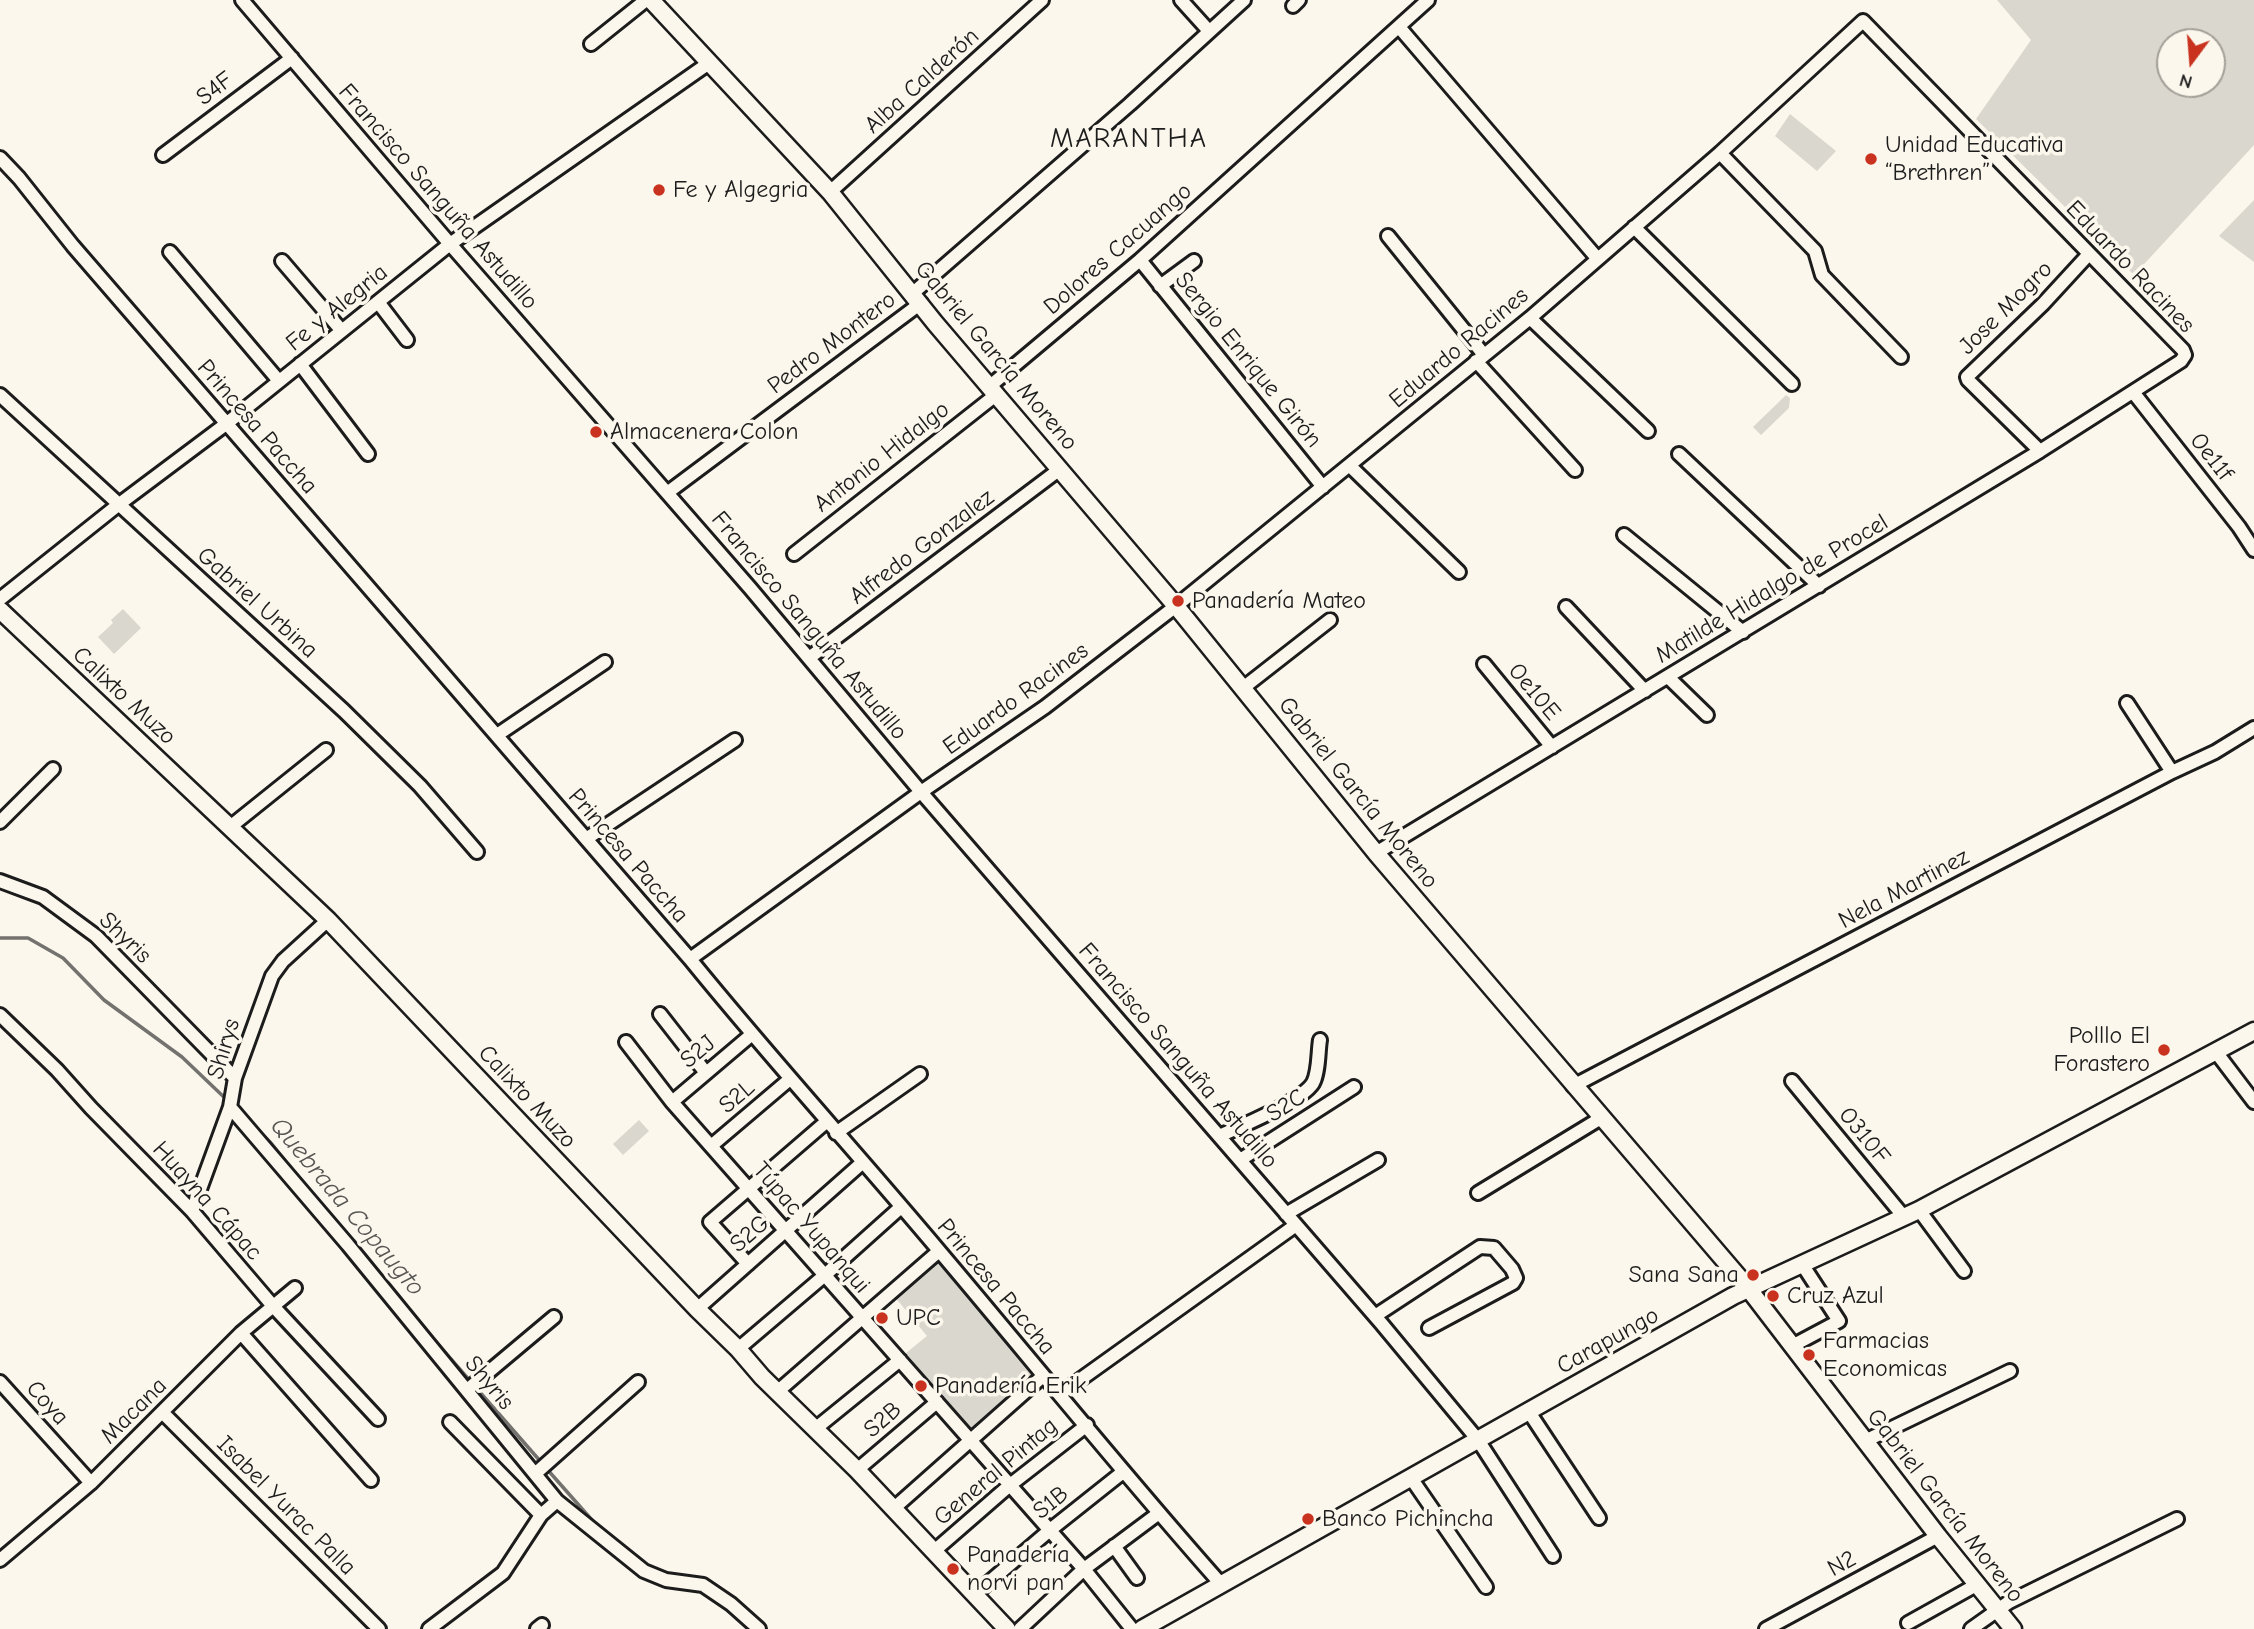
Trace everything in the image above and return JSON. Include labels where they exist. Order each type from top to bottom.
[{"type":"street","name":"Francisco Sanguña Astudillo","points":[[242,0],[809,658],[921,792],[1375,1316],[1478,1440],[1553,1556]]},
{"type":"street","points":[[591,44],[648,0]]},
{"type":"street","name":"Gabriel García Moreno","points":[[648,0],[830,192],[1176,606],[1376,852],[1748,1288],[1938,1536],[2013,1629]]},
{"type":"street","name":"Alba Calderón","points":[[830,192],[1042,0]]},
{"type":"street","points":[[1181,0],[1209,32]]},
{"type":"street","name":"Pedro Montero","points":[[667,493],[917,298],[1244,0]]},
{"type":"street","name":"Dolores Cacuango","points":[[994,390],[1428,0]]},
{"type":"street","name":"Eduardo Racines","points":[[690,959],[921,792],[1045,707],[1176,606],[1530,318],[1720,153],[1863,21],[2185,355]]},
{"type":"street","points":[[1399,27],[1597,258]]},
{"type":"street","name":"S4F","points":[[163,155],[292,58]]},
{"type":"street","name":"Fe y Alegria","points":[[0,599],[226,424],[450,244],[709,63]]},
{"type":"street","points":[[1720,153],[1815,251],[1822,275],[1901,358]]},
{"type":"street","name":"Princesa Paccha","points":[[0,158],[226,424],[690,959],[751,1035],[863,1162],[1087,1425],[1123,1472],[1221,1584]]},
{"type":"street","points":[[1634,228],[1791,384]]},
{"type":"street","points":[[1388,236],[1480,358],[1575,470]]},
{"type":"street","points":[[170,252],[279,381]]},
{"type":"street","name":"Jose Mogro","points":[[2040,451],[1967,377],[2043,304],[2089,254]]},
{"type":"street","name":"Sergio Enrique Girón","points":[[1140,260],[1323,487]]},
{"type":"street","points":[[282,261],[342,331]]},
{"type":"street","points":[[1160,286],[1194,261]]},
{"type":"street","points":[[378,302],[407,340]]},
{"type":"street","points":[[1530,318],[1648,431]]},
{"type":"street","name":"Matilde Hidalgo de Procel","points":[[1376,852],[2040,451],[2181,361],[2185,355]]},
{"type":"street","points":[[300,364],[368,454]]},
{"type":"street","name":"Antonio Hidalgo","points":[[794,554],[994,390]]},
{"type":"street","name":"Oe11f","points":[[2133,392],[2254,550]]},
{"type":"street","name":"Gabriel Urbina","points":[[0,395],[344,711],[420,786],[477,852]]},
{"type":"street","points":[[1679,454],[1819,586]]},
{"type":"street","points":[[1350,466],[1459,572]]},
{"type":"street","name":"Alfredo Gonzalez","points":[[809,658],[1060,469]]},
{"type":"street","points":[[1623,536],[1743,632]]},
{"type":"street","points":[[1566,607],[1645,691]]},
{"type":"street","name":"Calixto Muzo","points":[[0,610],[328,920],[697,1309],[857,1470],[1007,1629]]},
{"type":"street","points":[[1243,688],[1330,620]]},
{"type":"street","points":[[497,735],[605,662]]},
{"type":"street","name":"Oe10E","points":[[1484,664],[1552,747]]},
{"type":"street","points":[[1668,677],[1707,715]]},
{"type":"street","points":[[2127,703],[2172,772]]},
{"type":"street","name":"Nela Martinez","points":[[1573,1086],[2172,772],[2215,752],[2254,728]]},
{"type":"street","points":[[586,839],[735,740]]},
{"type":"street","points":[[230,827],[326,750]]},
{"type":"street","points":[[0,822],[53,769]]},
{"type":"street","name":"Shyris","points":[[0,881],[43,897],[96,936],[235,1078]]},
{"type":"street","name":"Shirys","points":[[192,1211],[230,1107],[235,1078],[272,976],[283,961],[328,920]]},
{"type":"street","points":[[660,1014],[706,1073]]},
{"type":"street","name":"Huayna Cápac","points":[[0,1015],[58,1070],[91,1108],[192,1211],[273,1306],[378,1419]]},
{"type":"street","name":"Carapungo","points":[[1142,1629],[1748,1288],[1919,1210],[2254,1031]]},
{"type":"street","name":"S2J","points":[[672,1102],[751,1035]]},
{"type":"street","points":[[1219,1136],[1276,1110],[1309,1088],[1315,1080],[1320,1040]]},
{"type":"street","name":"Túpac Yupanqui","points":[[626,1042],[672,1102],[1050,1530],[1132,1629]]},
{"type":"street","points":[[2216,1052],[2254,1102]]},
{"type":"street","points":[[836,1133],[920,1074]]},
{"type":"street","name":"S2L","points":[[711,1146],[790,1079]]},
{"type":"street","name":"O310F","points":[[1792,1081],[1904,1217]]},
{"type":"street","name":"S2C","points":[[1240,1160],[1354,1087]]},
{"type":"street","name":"Shyris","points":[[230,1107],[348,1245],[557,1501],[644,1571],[666,1580],[703,1585],[731,1604],[759,1629]]},
{"type":"street","points":[[1478,1193],[1601,1118]]},
{"type":"street","points":[[748,1264],[710,1222],[826,1122]]},
{"type":"street","points":[[1286,1214],[1378,1160]]},
{"type":"street","name":"S2G","points":[[697,1309],[863,1162]]},
{"type":"street","points":[[738,1349],[901,1207]]},
{"type":"street","points":[[1919,1210],[1964,1271]]},
{"type":"street","points":[[1060,1394],[1296,1225]]},
{"type":"street","points":[[1375,1316],[1480,1247],[1494,1248],[1512,1269],[1516,1278],[1513,1283],[1429,1328]]},
{"type":"street","points":[[777,1392],[939,1251]]},
{"type":"street","points":[[1792,1346],[1839,1321],[1802,1264]]},
{"type":"street","name":"Macana","points":[[0,1560],[91,1483],[241,1333],[295,1288]]},
{"type":"street","points":[[467,1390],[555,1317]]},
{"type":"street","points":[[241,1333],[370,1480]]},
{"type":"street","points":[[815,1429],[900,1360]]},
{"type":"street","points":[[1865,1441],[2010,1371]]},
{"type":"street","points":[[893,1509],[1043,1376]]},
{"type":"street","name":"Coya","points":[[0,1382],[91,1483]]},
{"type":"street","points":[[536,1473],[638,1382]]},
{"type":"street","name":"S2B","points":[[857,1470],[937,1402]]},
{"type":"street","points":[[1529,1412],[1599,1518]]},
{"type":"street","name":"Isabel Yurac Palla","points":[[163,1413],[379,1629]]},
{"type":"street","points":[[450,1422],[541,1515]]},
{"type":"street","name":"General Pintag","points":[[933,1552],[1010,1485],[1087,1425]]},
{"type":"street","name":"S1B","points":[[974,1595],[1123,1472]]},
{"type":"street","points":[[1411,1478],[1486,1587]]},
{"type":"street","points":[[429,1629],[503,1573],[541,1515],[557,1501]]},
{"type":"street","points":[[1020,1629],[1084,1569],[1158,1513]]},
{"type":"street","points":[[1971,1629],[2009,1602],[2177,1518]]},
{"type":"street","name":"N2","points":[[1766,1629],[1938,1536]]},
{"type":"street","points":[[1114,1546],[1137,1578]]},
{"type":"street","points":[[1909,1623],[1978,1584]]},
{"type":"shaded area","points":[[1997,0],[2254,0],[2254,145],[2134,275],[1976,119],[2031,40]]},
{"type":"shaded area","points":[[1790,114],[1836,151],[1817,171],[1775,136]]},
{"type":"shaded area","points":[[2254,200],[2254,262],[2219,236]]},
{"type":"shaded area","points":[[1786,395],[1790,398],[1789,408],[1761,435],[1753,427]]},
{"type":"shaded area","points":[[123,609],[141,628],[114,654],[98,637]]},
{"type":"shaded area","points":[[639,1120],[649,1131],[623,1155],[613,1144]]},
{"type":"shaded area","points":[[939,1258],[1037,1375],[971,1430],[906,1353],[927,1336],[894,1296]]},
{"type":"waterway","name":"Quebrada Copaugto","points":[[0,938],[28,938],[63,958],[104,1000],[182,1057],[227,1100]]},
{"type":"waterway","name":"Quebrada Copaugto","points":[[256,1128],[305,1185]]},
{"type":"waterway","name":"Quebrada Copaugto","points":[[415,1318],[541,1462]]},
{"type":"waterway","name":"Quebrada Copaugto","points":[[546,1468],[599,1528]]},
{"type":"place","name":"Unidad Educativa “Brethren”","points":[[1871,159]]},
{"type":"place","name":"Fe y Algegria","points":[[659,190]]},
{"type":"place","name":"Almacenera Colon","points":[[596,432]]},
{"type":"place","name":"Panadería Mateo","points":[[1178,601]]},
{"type":"place","name":"Polllo El Forastero","points":[[2164,1050]]},
{"type":"place","name":"Sana Sana","points":[[1753,1275]]},
{"type":"place","name":"Cruz Azul","points":[[1773,1296]]},
{"type":"place","name":"UPC","points":[[882,1318]]},
{"type":"place","name":"Farmacias Economicas","points":[[1809,1355]]},
{"type":"place","name":"Panadería Erik","points":[[921,1386]]},
{"type":"place","name":"Banco Pichincha","points":[[1308,1519]]},
{"type":"place","name":"Panadería norvi pan","points":[[953,1569]]},
{"type":"district","name":"MARANTHA","points":[[1129,139]]}]
